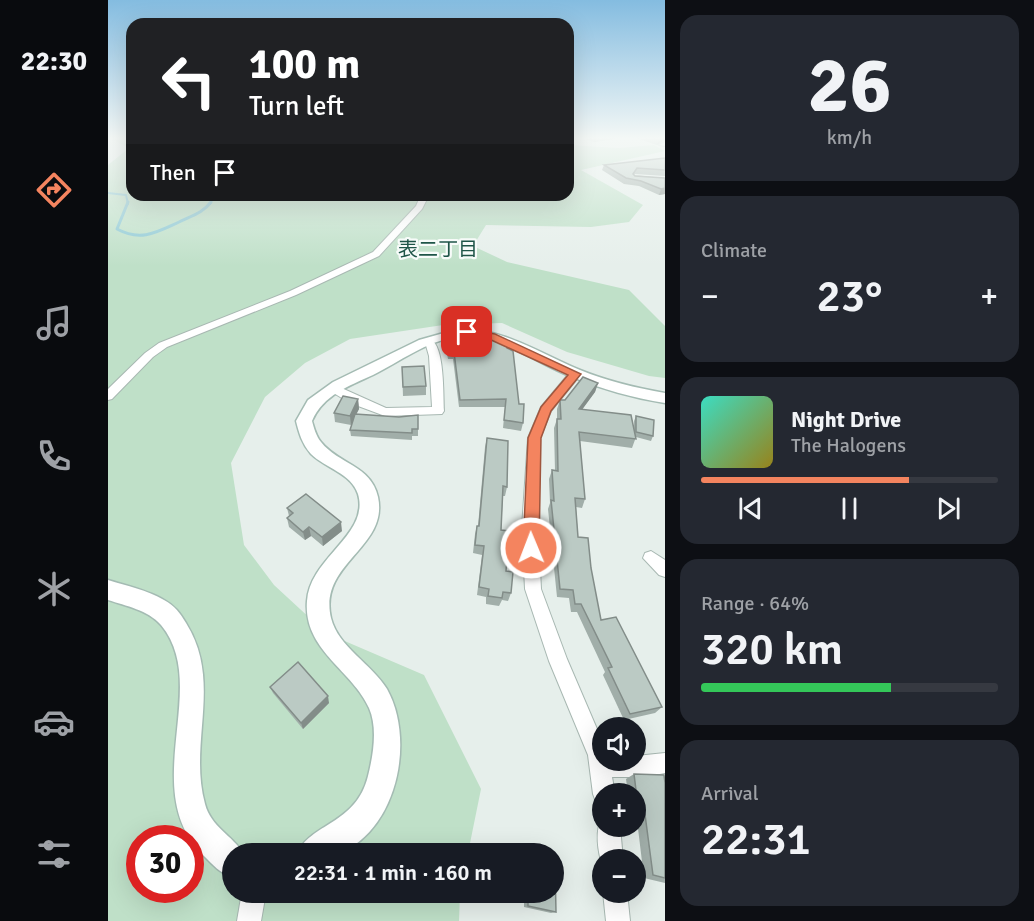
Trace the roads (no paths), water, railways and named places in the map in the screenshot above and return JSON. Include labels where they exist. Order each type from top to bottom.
[{"type":"street","points":[[108,396],[149,355],[163,345],[293,293],[376,255],[422,201]]},
{"type":"street","points":[[329,843],[350,830],[365,816],[378,796],[386,750],[385,724],[379,699],[324,635],[319,618],[319,588],[323,577],[366,528],[370,508],[369,497],[360,479],[312,446],[307,437],[304,420],[306,413],[333,388],[430,342],[456,333],[481,334],[535,354],[575,374],[624,391],[665,398]]},
{"type":"street","points":[[333,388],[354,400],[385,412],[438,411],[435,356],[430,342]]},
{"type":"street","points":[[575,374],[545,410],[534,438],[530,528],[532,589],[558,662],[592,741]]},
{"type":"street","points":[[651,558],[665,570]]},
{"type":"street","points":[[108,590],[150,604],[169,618],[187,645],[192,670],[188,743],[188,804],[198,826],[222,853]]},
{"type":"street","points":[[646,767],[665,763]]},
{"type":"street","points":[[249,921],[252,903]]},
{"type":"street","points":[[616,903],[618,921]]},
{"type":"waterway","points":[[108,193],[126,195]]},
{"type":"waterway","points":[[128,203],[117,229],[141,235],[156,232],[192,216],[211,202]]},
{"type":"district","name":"表二丁目","points":[[438,249]]}]
